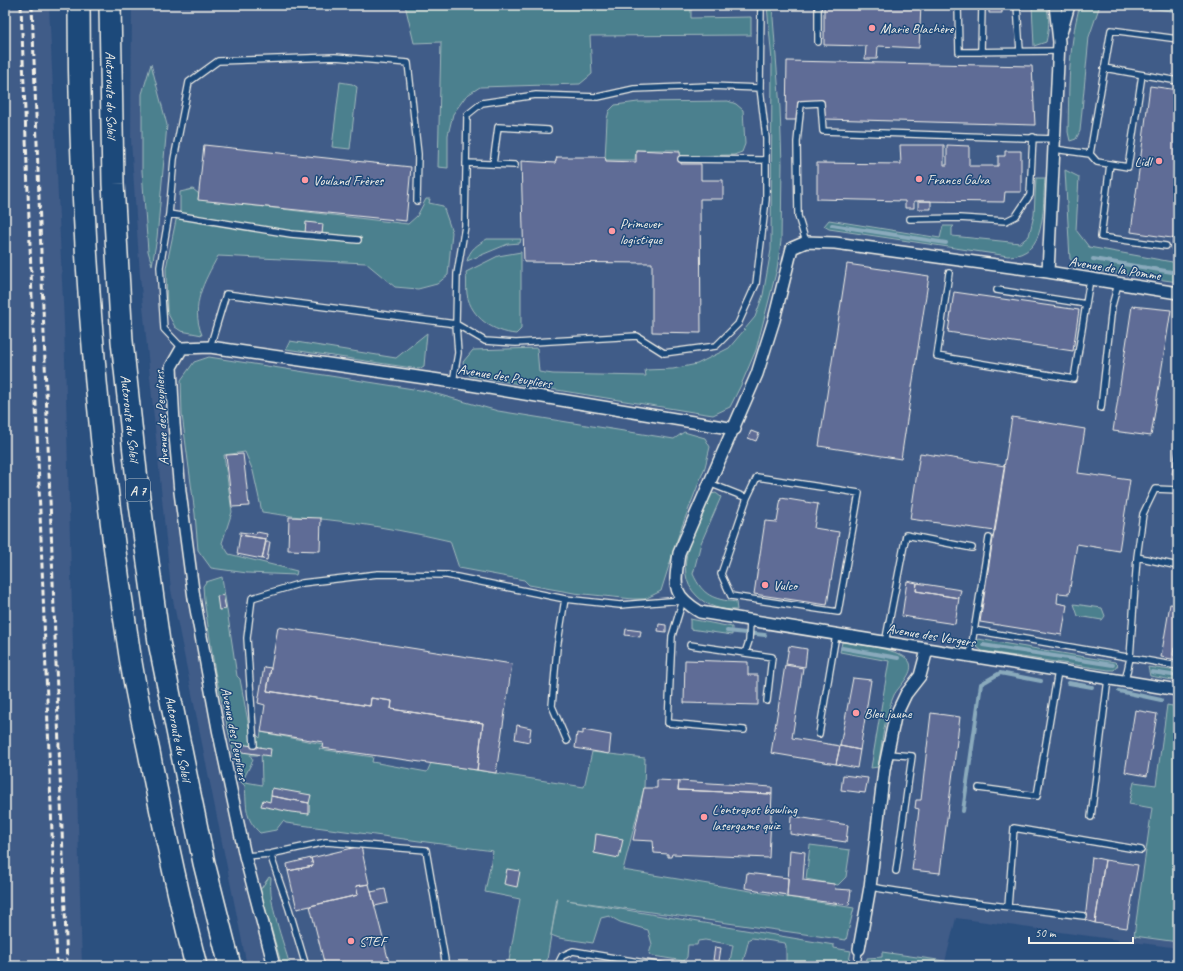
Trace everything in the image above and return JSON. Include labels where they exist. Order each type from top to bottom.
[{"type":"highway","name":"A 7","points":[[79,5],[82,201],[92,346],[108,503],[130,658],[173,874],[196,966]]},
{"type":"highway","name":"Autoroute du Soleil","points":[[110,5],[113,184],[122,341],[138,490],[159,642],[204,863],[230,966]]},
{"type":"street","points":[[1048,272],[1059,46],[1055,5]]},
{"type":"street","points":[[1059,46],[1069,5]]},
{"type":"street","points":[[683,600],[676,590],[675,579],[679,553],[709,483],[735,429],[759,367],[774,320],[792,248],[806,242]]},
{"type":"street","name":"Avenue de la Pomme","points":[[806,242],[835,243],[1048,272],[1178,293]]},
{"type":"street","name":"Avenue des Peupliers","points":[[274,966],[245,856],[218,729],[197,614],[180,492],[171,367],[182,348],[210,346],[453,382],[735,429]]},
{"type":"street","name":"Avenue des Vergers","points":[[683,600],[700,612],[750,622],[1178,690]]},
{"type":"street","points":[[859,949],[870,887],[888,754],[895,717],[906,694],[920,676],[927,650]]},
{"type":"lane","points":[[210,346],[226,294],[456,324],[485,341],[516,343],[637,336],[664,353],[716,346],[738,324],[756,284],[766,200],[764,114],[760,88],[761,5]]},
{"type":"lane","points":[[818,5],[818,42]]},
{"type":"lane","points":[[958,5],[959,52],[1020,51],[1059,46]]},
{"type":"lane","points":[[981,52],[982,5]]},
{"type":"lane","points":[[1017,5],[1020,51]]},
{"type":"lane","points":[[1090,154],[1111,30],[1178,38]]},
{"type":"lane","points":[[182,348],[164,329],[160,267],[170,214],[174,159],[189,82],[218,61],[335,57],[408,63],[418,154],[417,201]]},
{"type":"lane","points":[[1104,68],[1178,81]]},
{"type":"lane","points":[[806,242],[798,216],[797,142],[801,104],[821,103],[823,131],[1033,137],[1090,154],[1097,162],[1128,167],[1142,75]]},
{"type":"lane","points":[[453,382],[458,353],[456,324],[457,274],[465,226],[467,115],[482,103],[536,95],[598,97],[634,89],[709,86],[760,88]]},
{"type":"lane","points":[[493,164],[498,127],[548,130]]},
{"type":"lane","points":[[910,219],[959,218],[1006,221],[1016,216],[1030,195],[1033,137]]},
{"type":"lane","points":[[682,159],[766,160]]},
{"type":"lane","points":[[466,163],[515,164]]},
{"type":"lane","points":[[1110,164],[1101,238],[1166,246]]},
{"type":"lane","points":[[170,214],[291,234],[358,240]]},
{"type":"lane","points":[[949,273],[937,356],[1074,380],[1090,279]]},
{"type":"lane","points":[[1101,408],[1112,306],[1118,284]]},
{"type":"lane","points":[[997,290],[1086,304]]},
{"type":"lane","points":[[757,477],[859,493],[838,612],[731,596],[721,574],[747,498],[757,477]]},
{"type":"lane","points":[[709,483],[747,498]]},
{"type":"lane","points":[[1125,681],[1130,658],[1137,558],[1143,514],[1155,489],[1178,490]]},
{"type":"lane","points":[[885,643],[906,535],[972,548]]},
{"type":"lane","points":[[970,657],[989,538]]},
{"type":"lane","points":[[1137,558],[1178,566]]},
{"type":"lane","points":[[254,746],[247,638],[252,598],[302,583],[378,574],[447,574],[564,599],[620,605],[683,600],[672,636],[668,723],[744,730]]},
{"type":"lane","points":[[564,599],[557,648],[552,706],[567,741]]},
{"type":"lane","points":[[745,653],[749,641],[750,622]]},
{"type":"lane","points":[[974,630],[1178,666]]},
{"type":"lane","points":[[819,734],[836,635]]},
{"type":"lane","points":[[690,645],[772,656],[766,701]]},
{"type":"lane","points":[[978,788],[1037,796],[1058,671]]},
{"type":"lane","points":[[1091,816],[1108,679]]},
{"type":"lane","points":[[888,754],[912,756],[896,871]]},
{"type":"lane","points":[[1008,907],[1014,828],[1141,850]]},
{"type":"lane","points":[[245,856],[270,854],[326,842],[426,850],[446,966]]},
{"type":"lane","points":[[270,854],[289,909],[306,966]]},
{"type":"lane","points":[[870,887],[1008,907],[1084,916]]},
{"type":"lane","points":[[857,966],[859,949]]},
{"type":"lane","points":[[557,966],[562,956],[573,951],[663,966]]},
{"type":"shaded area","points":[[5,5],[49,5],[64,323],[82,966],[5,966]]},
{"type":"shaded area","points":[[132,5],[1178,5],[1178,948],[956,918],[944,966],[247,966],[171,590],[140,276],[131,140]]},
{"type":"shaded area","points":[[1178,5],[1178,12],[1134,6]]},
{"type":"green space","points":[[405,5],[691,5],[691,18],[751,17],[751,35],[590,36],[592,74],[580,84],[480,87],[466,96],[453,114],[448,135],[448,168],[438,167],[441,42],[414,43]]},
{"type":"green space","points":[[767,5],[772,5],[780,108],[782,164],[781,241],[777,269],[756,350],[730,407],[713,415],[470,376],[463,362],[473,350],[537,348],[539,372],[553,374],[646,376],[645,370],[673,369],[697,364],[729,348],[755,317],[763,295],[771,250],[772,61]]},
{"type":"green space","points":[[1032,5],[1046,5],[1049,19],[1046,42],[1034,46]]},
{"type":"green space","points":[[1080,5],[1100,5],[1089,37],[1080,131],[1076,139],[1070,141],[1068,132],[1071,52]]},
{"type":"green space","points":[[151,64],[167,125],[157,238],[152,265],[148,251],[142,171],[142,94]]},
{"type":"green space","points":[[340,82],[352,84],[357,87],[350,149],[332,147]]},
{"type":"green space","points":[[728,101],[736,104],[743,110],[745,144],[742,152],[734,155],[680,156],[679,150],[636,150],[635,160],[605,160],[607,119],[609,111],[615,105],[638,102]]},
{"type":"green space","points":[[1065,170],[1079,177],[1076,230],[1089,247],[1178,263],[1178,282],[1081,268],[1070,259]]},
{"type":"green space","points":[[1036,178],[1045,178],[1043,216],[1036,239],[1030,248],[1021,254],[1008,256],[829,229],[824,226],[829,220],[940,238],[943,226],[954,226],[952,228],[952,236],[1020,243],[1029,236],[1034,215]]},
{"type":"green space","points":[[193,189],[199,194],[198,199],[408,224],[417,216],[426,199],[430,199],[429,203],[443,206],[452,232],[448,275],[437,284],[418,289],[395,287],[366,263],[218,256],[200,294],[197,314],[202,335],[181,331],[175,327],[167,312],[166,268],[176,220],[180,211],[180,192]]},
{"type":"green space","points":[[487,239],[521,239],[520,243],[508,244],[467,261],[472,250]]},
{"type":"green space","points":[[521,252],[521,329],[516,334],[508,333],[492,327],[478,317],[469,303],[466,272],[498,256]]},
{"type":"green space","points":[[427,333],[424,366],[419,369],[286,349],[290,341],[396,358]]},
{"type":"green space","points":[[209,357],[426,391],[498,411],[674,439],[684,432],[705,438],[710,447],[705,467],[679,534],[661,591],[645,599],[574,593],[529,585],[524,580],[459,568],[450,541],[437,538],[360,524],[262,512],[253,471],[245,452],[224,455],[232,512],[222,543],[229,554],[297,571],[296,575],[247,573],[211,568],[198,550],[195,514],[182,415],[181,380],[194,362]]},
{"type":"green space","points":[[716,493],[721,497],[701,543],[693,574],[705,592],[715,598],[736,602],[737,610],[715,607],[701,600],[689,585],[686,574],[688,548],[693,534],[708,498],[711,494]]},
{"type":"green space","points":[[222,577],[237,676],[240,679],[249,727],[260,738],[261,732],[323,744],[319,749],[373,757],[372,762],[427,772],[431,763],[584,787],[592,752],[645,758],[644,788],[623,870],[854,908],[846,940],[567,900],[834,945],[834,948],[851,951],[848,966],[786,966],[785,943],[752,938],[749,939],[742,966],[729,966],[733,945],[705,940],[698,941],[697,945],[688,945],[687,957],[684,961],[653,956],[649,954],[652,944],[648,930],[620,922],[609,916],[601,918],[593,943],[559,938],[551,935],[546,966],[508,966],[520,899],[485,892],[493,851],[286,823],[283,821],[276,830],[260,833],[251,822],[247,812],[245,786],[240,781],[262,785],[261,746],[260,755],[250,755],[253,760],[244,778],[238,774],[215,672],[204,600],[203,586],[206,582]],"holes":[[[557,898],[558,898],[551,934]]]},
{"type":"green space","points":[[1074,604],[1102,608],[1105,616],[1102,620],[1078,616]]},
{"type":"green space","points":[[690,619],[732,627],[732,635],[690,629]]},
{"type":"green space","points":[[978,639],[1115,662],[1118,665],[1114,670],[1109,670],[982,651],[976,646]]},
{"type":"green space","points":[[842,642],[890,651],[906,658],[910,663],[910,672],[894,695],[888,712],[878,767],[871,768],[889,661],[840,652]]},
{"type":"green space","points":[[1148,667],[1178,671],[1178,681],[1150,676]]},
{"type":"green space","points":[[1167,705],[1178,707],[1178,942],[1134,936],[1152,808],[1129,804],[1134,782],[1156,785]]},
{"type":"green space","points":[[810,845],[850,850],[846,877],[838,885],[806,879]]},
{"type":"green space","points":[[269,877],[271,878],[274,910],[290,966],[282,966],[260,890]]},
{"type":"green space","points":[[882,952],[945,961],[944,966],[866,966],[867,958],[882,957]]},
{"type":"building","name":"Marie Blachère","points":[[824,5],[921,5],[919,48],[878,46],[877,59],[865,59],[866,46],[824,45]]},
{"type":"building","points":[[989,5],[1002,5],[1002,13],[989,13]]},
{"type":"building","points":[[787,61],[1032,66],[1035,125],[825,119],[822,100],[798,102],[797,120],[786,120]]},
{"type":"building","name":"Lidl","points":[[1150,86],[1178,90],[1178,239],[1131,232]]},
{"type":"building","name":"Vouland Frères","points":[[204,145],[411,167],[406,221],[198,200]]},
{"type":"building","name":"France Galva","points":[[900,145],[944,145],[944,165],[947,165],[947,145],[969,146],[969,166],[998,166],[998,156],[1005,156],[1005,151],[1021,151],[1021,192],[1005,192],[1004,202],[914,201],[914,208],[905,208],[905,201],[817,199],[817,163],[901,164]]},
{"type":"building","name":"Primever logistique","points":[[636,150],[680,152],[681,164],[701,164],[701,180],[723,180],[723,199],[700,199],[701,333],[652,332],[652,263],[524,262],[521,161],[555,163],[557,157],[605,157],[606,161],[636,162]]},
{"type":"building","points":[[918,201],[931,201],[931,209],[918,209]]},
{"type":"building","points":[[306,222],[323,224],[322,234],[305,233]]},
{"type":"building","points":[[1173,238],[1178,239],[1178,250],[1172,250]]},
{"type":"building","points":[[847,264],[929,276],[901,459],[819,446]]},
{"type":"building","points":[[954,292],[1079,310],[1073,351],[948,332]]},
{"type":"building","points":[[1132,306],[1171,310],[1151,436],[1113,431]]},
{"type":"building","points":[[1012,417],[1085,429],[1078,473],[1130,480],[1119,551],[1077,544],[1069,594],[1058,593],[1057,603],[1067,605],[1062,635],[980,622]]},
{"type":"building","points":[[751,431],[759,434],[756,441],[748,438]]},
{"type":"building","points":[[1178,436],[1178,474],[1172,474]]},
{"type":"building","points":[[920,453],[1005,466],[995,531],[910,519]]},
{"type":"building","points":[[243,454],[249,506],[232,507],[226,455]]},
{"type":"building","points":[[781,498],[818,504],[814,528],[839,532],[827,605],[754,594],[765,521],[777,522]]},
{"type":"building","points":[[289,517],[321,518],[320,551],[288,550]]},
{"type":"building","points":[[240,532],[256,534],[257,532],[267,534],[266,539],[240,535]]},
{"type":"building","points":[[240,535],[266,539],[262,559],[237,554]]},
{"type":"building","points":[[266,542],[270,542],[267,560],[262,559]]},
{"type":"building","points":[[907,581],[917,583],[916,591],[959,598],[955,624],[902,616]]},
{"type":"building","points":[[917,583],[961,590],[959,598],[916,591]]},
{"type":"building","points":[[223,595],[226,609],[219,610],[217,596]]},
{"type":"building","points":[[1170,604],[1178,605],[1178,619],[1175,628],[1178,629],[1178,648],[1174,648],[1173,655],[1177,656],[1177,660],[1161,657]]},
{"type":"building","points":[[659,624],[666,625],[666,632],[658,631]]},
{"type":"building","points":[[278,627],[512,664],[496,773],[477,770],[483,723],[391,709],[392,701],[371,698],[370,706],[267,691]]},
{"type":"building","points":[[626,629],[641,631],[640,637],[625,635]]},
{"type":"building","points":[[789,646],[807,649],[805,667],[786,664]]},
{"type":"building","points":[[685,660],[748,662],[748,675],[758,675],[758,705],[684,703]]},
{"type":"building","points":[[785,665],[803,668],[792,738],[840,746],[836,764],[771,753]]},
{"type":"building","points":[[264,667],[271,668],[267,691],[370,706],[371,698],[392,701],[391,709],[483,723],[477,770],[322,748],[323,742],[261,732],[265,705],[258,703]]},
{"type":"building","name":"Bleu jaune","points":[[853,678],[871,680],[860,750],[840,746]]},
{"type":"building","points":[[1135,710],[1157,714],[1147,776],[1125,772]]},
{"type":"building","points":[[931,713],[960,717],[940,873],[912,870],[919,809],[915,808],[916,800],[921,800]]},
{"type":"building","points":[[517,725],[531,728],[529,742],[515,739]]},
{"type":"building","points":[[583,730],[611,735],[609,754],[575,748],[577,733],[583,734]]},
{"type":"building","points":[[240,744],[271,749],[270,756],[242,752]]},
{"type":"building","points":[[840,746],[860,750],[857,768],[836,764]]},
{"type":"building","points":[[843,775],[868,778],[865,793],[841,790]]},
{"type":"building","name":"L'entrepot bowling lasergame quiz","points":[[657,780],[679,781],[678,790],[772,794],[769,858],[672,854],[671,857],[668,857],[668,854],[654,853],[653,841],[633,840],[644,788],[657,788]]},
{"type":"building","points":[[679,781],[772,787],[772,794],[678,790]]},
{"type":"building","points":[[272,788],[311,795],[309,803],[271,796]]},
{"type":"building","points":[[271,796],[309,803],[309,814],[261,806],[263,800],[270,802]]},
{"type":"building","points":[[791,816],[848,825],[846,842],[790,834]]},
{"type":"building","points":[[596,834],[623,839],[619,858],[594,853]]},
{"type":"building","points":[[361,846],[369,884],[356,886],[358,895],[297,909],[288,871],[313,866],[311,858]]},
{"type":"building","points":[[790,850],[805,852],[803,880],[834,884],[835,889],[851,890],[849,905],[787,897]]},
{"type":"building","points":[[1092,857],[1105,860],[1095,923],[1085,920]]},
{"type":"building","points":[[311,858],[313,866],[288,871],[287,864]]},
{"type":"building","points":[[1105,860],[1138,865],[1127,928],[1095,923]]},
{"type":"building","points":[[507,869],[520,871],[517,887],[504,884]]},
{"type":"building","points":[[747,873],[788,878],[787,895],[745,888]]},
{"type":"building","name":"STEF","points":[[369,884],[390,966],[325,966],[310,906],[358,895],[356,886]]},
{"type":"building","points":[[385,889],[388,903],[375,906],[371,892]]},
{"type":"building","points":[[715,947],[721,948],[719,961],[713,960]]},
{"type":"waterway","points":[[832,225],[946,243]]},
{"type":"waterway","points":[[1093,259],[1178,273]]},
{"type":"waterway","points":[[727,631],[765,635]]},
{"type":"waterway","points":[[983,645],[1113,665]]},
{"type":"waterway","points":[[842,648],[898,658]]},
{"type":"waterway","points":[[1152,672],[1178,676]]},
{"type":"waterway","points":[[963,811],[981,684],[1000,673],[1041,681]]},
{"type":"waterway","points":[[1069,683],[1092,687]]},
{"type":"waterway","points":[[1119,691],[1161,700]]},
{"type":"railway","points":[[21,5],[57,966]]},
{"type":"railway","points":[[32,5],[67,966]]},
{"type":"place","name":"Marie Blachère","points":[[872,28]]},
{"type":"place","name":"Lidl","points":[[1159,161]]},
{"type":"place","name":"France Galva","points":[[919,179]]},
{"type":"place","name":"Vouland Frères","points":[[305,180]]},
{"type":"place","name":"Primever logistique","points":[[612,231]]},
{"type":"place","name":"Vulco","points":[[765,585]]},
{"type":"place","name":"Bleu jaune","points":[[856,713]]},
{"type":"place","name":"L'entrepot bowling lasergame quiz","points":[[704,817]]},
{"type":"place","name":"STEF","points":[[351,941]]}]
